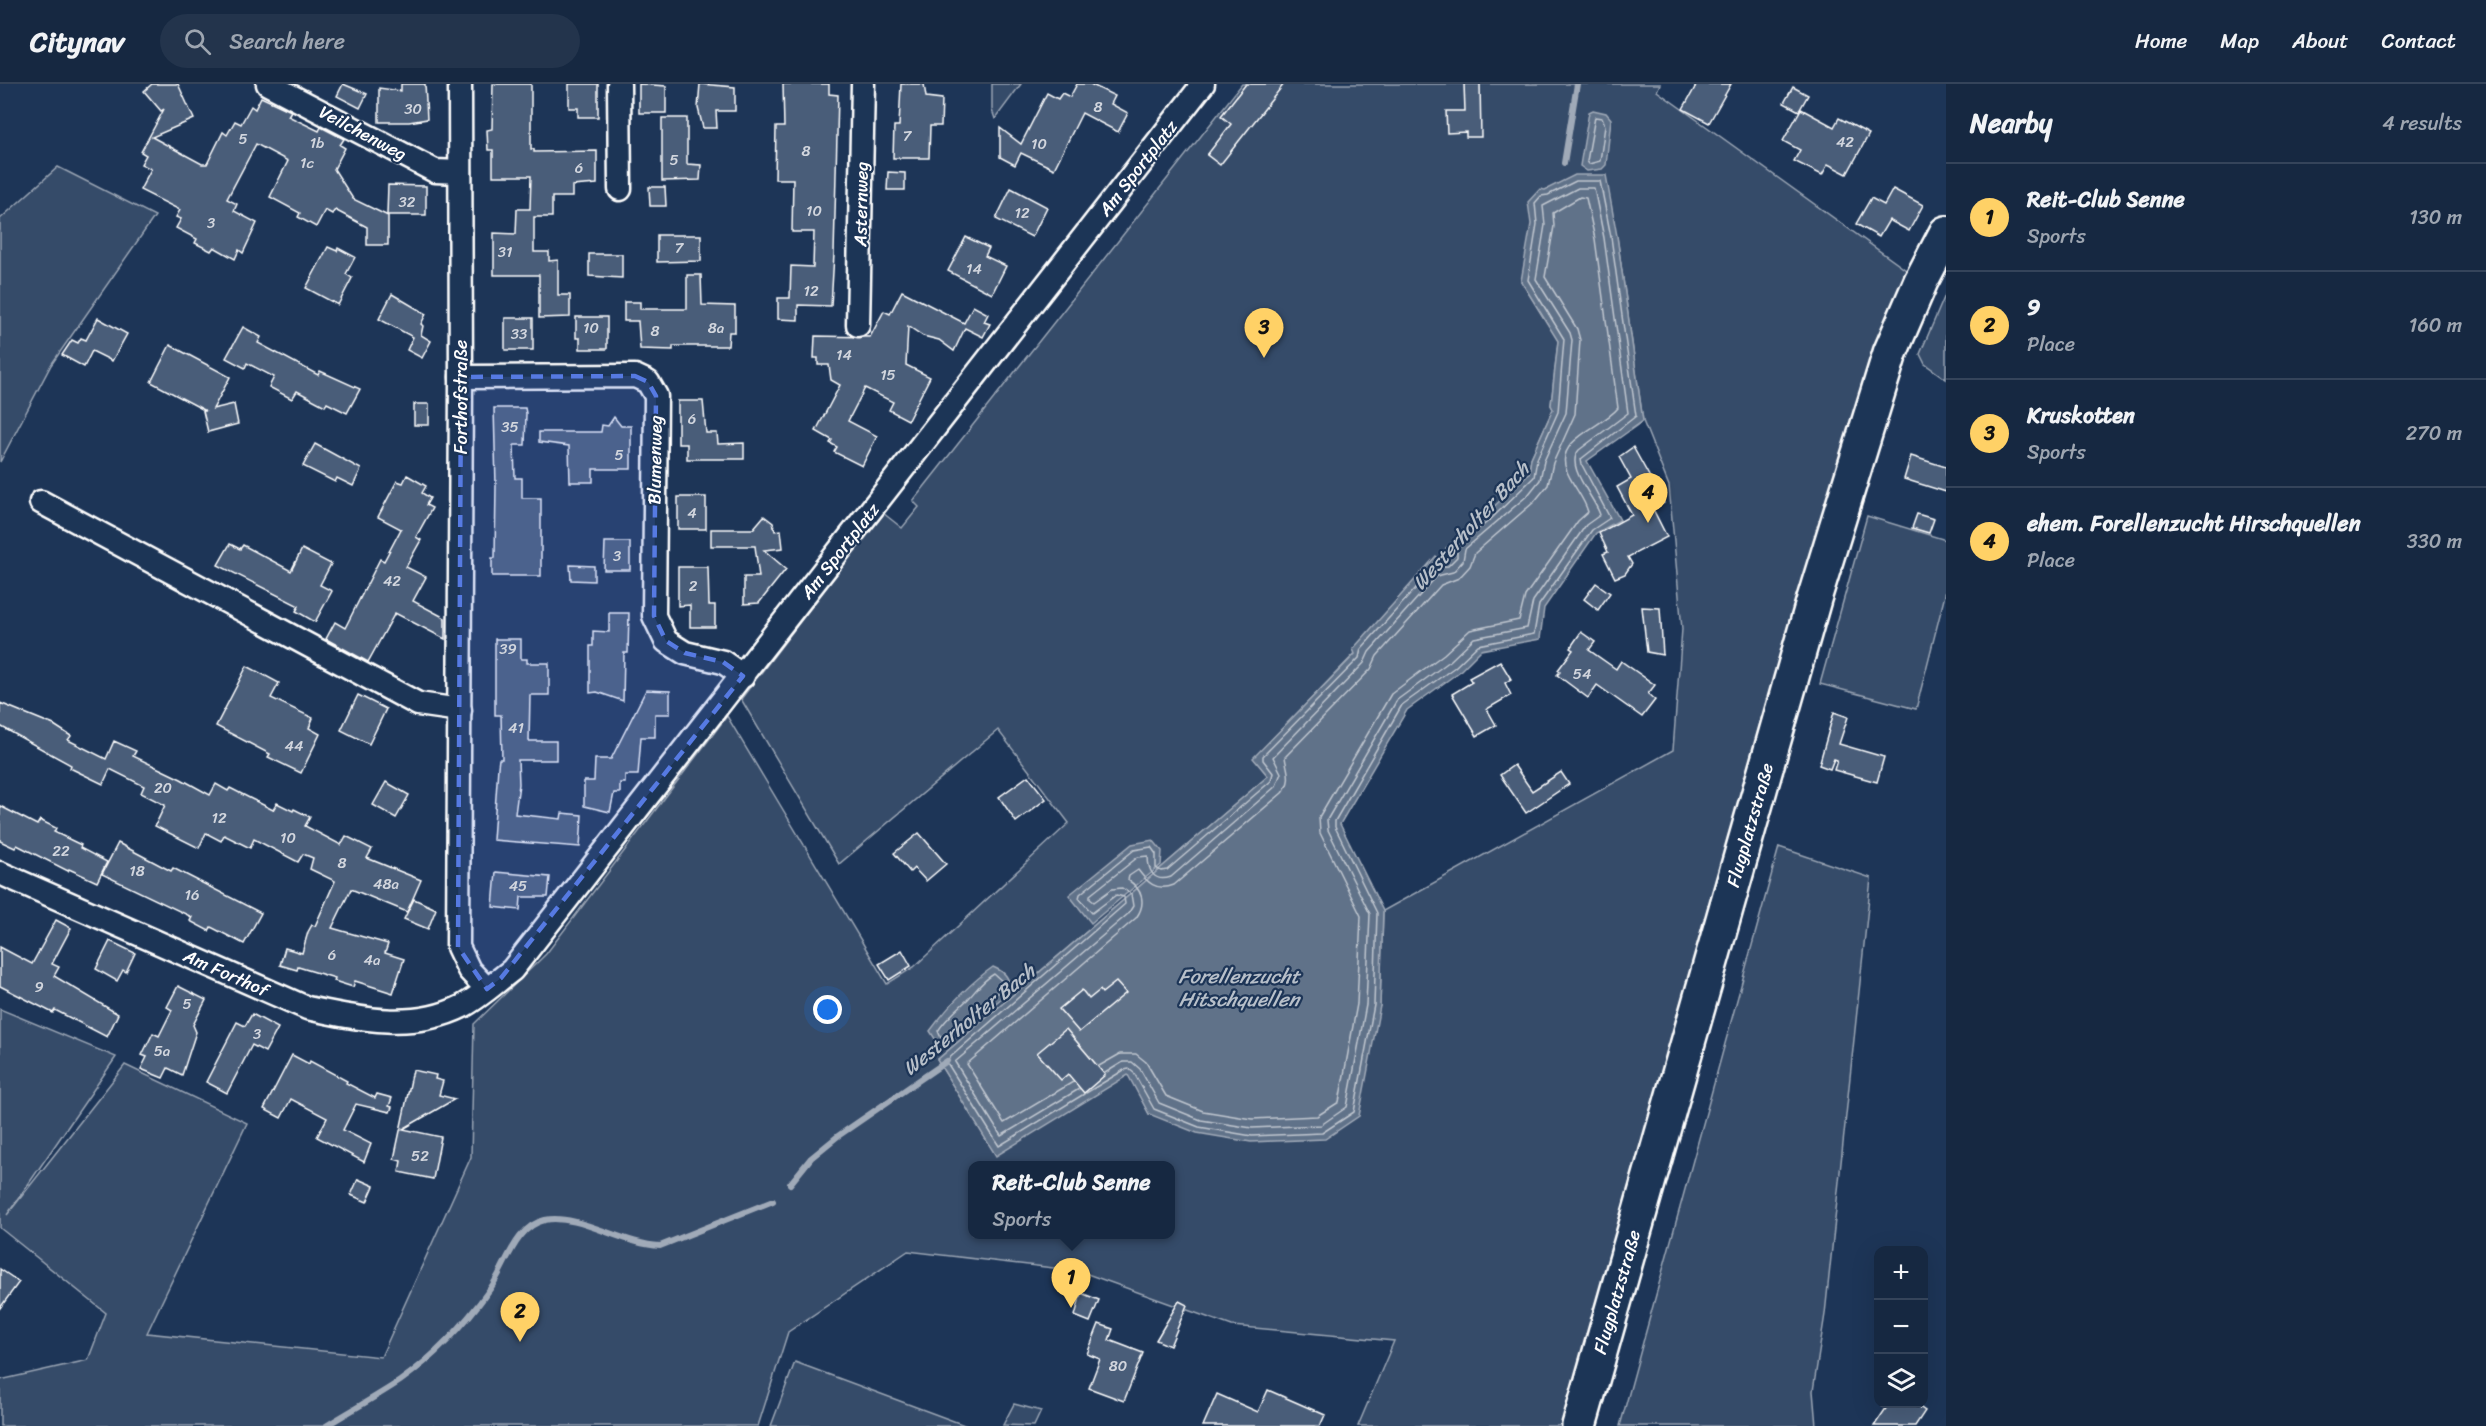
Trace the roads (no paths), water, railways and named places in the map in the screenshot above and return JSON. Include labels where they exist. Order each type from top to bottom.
[{"type":"street","name":"Veilchenweg","points":[[268,84],[435,171],[460,172]]},
{"type":"street","name":"Forthofstraße","points":[[460,84],[458,947],[469,970],[487,989]]},
{"type":"street","points":[[619,84],[620,189]]},
{"type":"street","name":"Asternweg","points":[[858,325],[864,84]]},
{"type":"street","name":"Am Sportplatz","points":[[463,1006],[512,970],[1203,84]]},
{"type":"street","name":"Flugplatzstraße","points":[[1579,1426],[1817,588],[1890,353],[1946,233]]},
{"type":"street","name":"Blumenweg","points":[[461,377],[635,376],[648,382],[656,396],[654,616],[666,641],[685,653],[723,662],[743,676]]},
{"type":"street","points":[[41,502],[418,704],[460,710]]},
{"type":"street","name":"Am Forthof","points":[[0,873],[307,1008],[361,1020],[414,1021],[463,1006]]},
{"type":"water","points":[[1593,110],[1606,113],[1611,119],[1606,165],[1602,169],[1587,171],[1580,166],[1589,112]]},
{"type":"water","name":"Forellenzucht Hitschquellen","points":[[1575,175],[1606,175],[1617,236],[1643,421],[1587,461],[1620,520],[1596,533],[1544,608],[1540,639],[1481,650],[1459,672],[1407,710],[1340,824],[1383,911],[1380,1006],[1359,1116],[1325,1139],[1251,1142],[1197,1133],[1149,1114],[1128,1075],[996,1156],[937,1060],[1268,776],[1253,758],[1355,654],[1353,649],[1436,556],[1443,562],[1452,554],[1446,548],[1529,473],[1531,458],[1553,409],[1551,405],[1558,341],[1521,281],[1531,224],[1528,202],[1540,189],[1545,190]]},
{"type":"water","points":[[1153,840],[1162,851],[1161,865],[1091,923],[1069,895],[1132,844]]},
{"type":"water","points":[[993,967],[1007,977],[1010,987],[1004,996],[945,1047],[937,1042],[930,1031],[959,996]]},
{"type":"waterway","name":"Westerholter Bach","points":[[1564,163],[1577,84]]},
{"type":"waterway","name":"Westerholter Bach","points":[[790,1184],[811,1158],[838,1136],[947,1061]]},
{"type":"waterway","name":"Westerholter Bach","points":[[326,1426],[400,1381],[437,1350],[481,1302],[496,1280],[512,1248],[526,1230],[535,1224],[545,1220],[571,1221],[631,1241],[660,1246],[773,1201]]},
{"type":"place","name":"Kruskotten","points":[[1264,358]]},
{"type":"place","name":"ehem. Forellenzucht Hirschquellen","points":[[1648,523]]},
{"type":"place","name":"Reit-Club Senne","points":[[1071,1308]]},
{"type":"place","name":"9","points":[[520,1342]]}]
